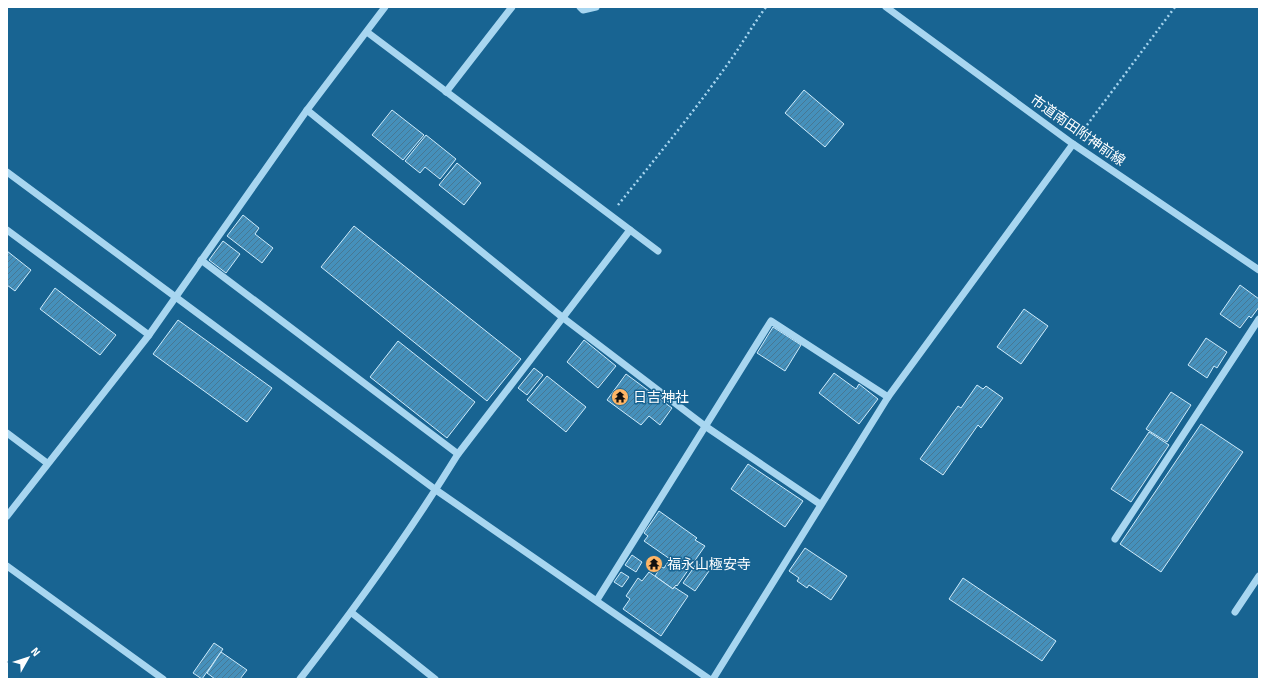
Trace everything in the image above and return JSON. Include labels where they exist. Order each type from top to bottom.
[{"type":"street","points":[[7,516],[149,334],[307,110],[385,7]]},
{"type":"street","points":[[446,92],[512,7]]},
{"type":"street","points":[[580,7],[583,10],[596,7]]},
{"type":"street","name":"市道南田附神前線","points":[[886,7],[1073,144],[1259,270]]},
{"type":"street","points":[[367,32],[658,251]]},
{"type":"street","points":[[307,110],[562,317],[705,426],[820,504]]},
{"type":"street","points":[[713,679],[820,504],[888,397],[1073,144]]},
{"type":"street","points":[[7,172],[436,490],[597,600],[709,679]]},
{"type":"street","points":[[7,230],[149,334]]},
{"type":"street","points":[[300,679],[352,613],[436,490],[458,454],[630,230]]},
{"type":"street","points":[[201,260],[458,454]]},
{"type":"street","points":[[1115,539],[1259,318]]},
{"type":"street","points":[[597,600],[771,321],[888,397]]},
{"type":"street","points":[[7,433],[47,463]]},
{"type":"street","points":[[7,566],[164,679]]},
{"type":"street","points":[[1235,612],[1259,576]]},
{"type":"street","points":[[352,613],[435,679]]},
{"type":"path","points":[[610,215],[687,119],[728,64],[751,27],[766,7]]},
{"type":"path","points":[[1073,144],[1175,7]]},
{"type":"building","points":[[804,90],[844,124],[825,147],[785,113]]},
{"type":"building","points":[[392,110],[424,135],[403,160],[372,135]]},
{"type":"building","points":[[426,135],[456,159],[440,179],[425,167],[420,173],[405,161]]},
{"type":"building","points":[[457,163],[481,183],[464,205],[439,185]]},
{"type":"building","points":[[243,215],[259,228],[255,234],[273,248],[262,263],[227,236]]},
{"type":"building","points":[[354,226],[521,359],[487,401],[321,267]]},
{"type":"building","points":[[223,241],[240,254],[226,273],[209,260]]},
{"type":"building","points":[[7,251],[31,270],[15,291],[7,285]]},
{"type":"building","points":[[1240,285],[1259,299],[1259,307],[1251,318],[1249,316],[1240,328],[1220,314]]},
{"type":"building","points":[[55,288],[116,335],[100,355],[40,309]]},
{"type":"building","points":[[1024,309],[1048,326],[1021,364],[997,347]]},
{"type":"building","points":[[178,320],[272,388],[247,422],[153,354]]},
{"type":"building","points":[[773,327],[801,345],[785,371],[757,353]]},
{"type":"building","points":[[1206,338],[1227,352],[1217,368],[1214,366],[1207,378],[1188,365]]},
{"type":"building","points":[[584,340],[616,366],[598,388],[567,362]]},
{"type":"building","points":[[398,341],[475,402],[447,438],[370,377]]},
{"type":"building","points":[[534,368],[543,375],[527,395],[518,388]]},
{"type":"building","points":[[834,373],[856,389],[859,384],[878,399],[859,424],[819,393]]},
{"type":"building","points":[[626,374],[672,408],[660,425],[649,416],[641,425],[607,400]]},
{"type":"building","points":[[547,376],[586,407],[566,432],[527,400]]},
{"type":"building","points":[[977,385],[983,389],[986,386],[1003,398],[981,428],[978,425],[943,475],[920,459],[958,406],[961,408]]},
{"type":"building","points":[[1171,392],[1191,405],[1167,442],[1146,429]]},
{"type":"building","points":[[1201,424],[1243,452],[1161,572],[1120,544]]},
{"type":"building","points":[[1149,432],[1169,445],[1131,502],[1111,489]]},
{"type":"building","points":[[748,464],[803,501],[785,527],[731,489]]},
{"type":"building","points":[[659,511],[697,538],[695,540],[705,546],[677,586],[676,585],[673,589],[655,576],[661,567],[664,568],[670,559],[644,541],[648,536],[644,533]]},
{"type":"building","points":[[805,548],[847,576],[831,600],[809,585],[807,588],[797,581],[799,578],[789,571]]},
{"type":"building","points":[[632,555],[642,562],[636,572],[625,565]]},
{"type":"building","points":[[697,563],[709,571],[695,591],[683,583]]},
{"type":"building","points":[[621,572],[629,577],[622,587],[614,582]]},
{"type":"building","points":[[649,572],[673,589],[674,587],[688,596],[661,636],[623,609],[630,599],[626,596],[638,578],[642,581]]},
{"type":"building","points":[[963,578],[1056,641],[1042,661],[949,599]]},
{"type":"building","points":[[214,643],[223,649],[202,679],[193,673]]},
{"type":"building","points":[[221,652],[247,670],[240,679],[215,679],[207,673]]},
{"type":"place","name":"日吉神社","points":[[620,397]]},
{"type":"place","name":"福永山極安寺","points":[[654,564]]}]
